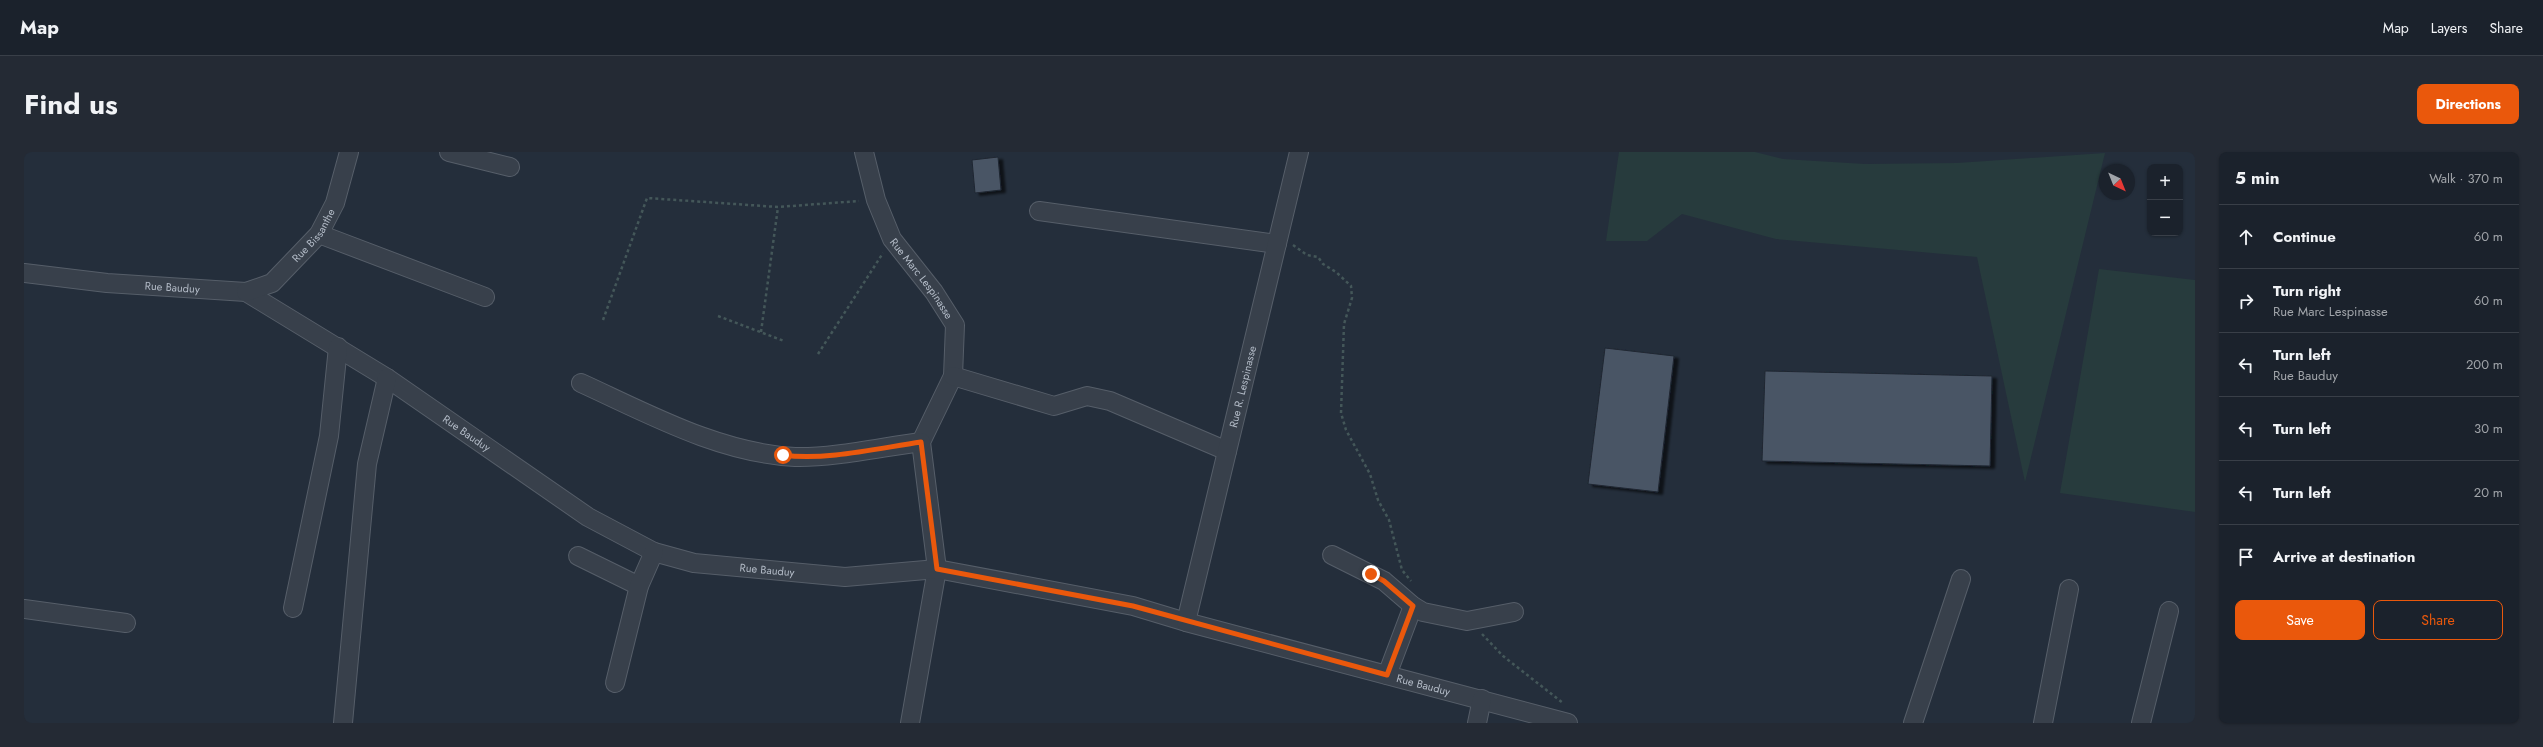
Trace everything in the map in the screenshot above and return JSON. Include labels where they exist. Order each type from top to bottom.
[{"type":"street","name":"Rue Bissanthe","points":[[246,292],[272,283],[319,234],[335,203],[349,152]]},
{"type":"street","points":[[449,152],[510,167]]},
{"type":"street","name":"Rue Marc Lespinasse","points":[[864,152],[876,200],[892,239],[934,292],[955,325],[952,376],[921,442]]},
{"type":"street","name":"Rue R. Lespinasse","points":[[1186,622],[1299,152]]},
{"type":"street","points":[[1039,211],[1277,241]]},
{"type":"street","points":[[319,234],[485,296]]},
{"type":"street","name":"Rue Bauduy","points":[[24,274],[106,283],[246,292],[386,378],[588,517],[654,552],[694,563],[845,577],[937,569],[1133,606],[1186,622],[1482,699],[1568,723]]},
{"type":"street","points":[[293,608],[329,436],[338,348]]},
{"type":"street","points":[[952,376],[1054,406],[1087,396],[1110,401],[1227,452]]},
{"type":"street","points":[[343,723],[367,464],[386,378]]},
{"type":"street","points":[[581,383],[686,431],[745,449],[795,457],[921,442],[937,569],[910,723]]},
{"type":"street","points":[[615,683],[639,586],[654,552]]},
{"type":"street","points":[[1332,555],[1384,581],[1413,606],[1423,612],[1467,620],[1514,612]]},
{"type":"street","points":[[578,556],[639,586]]},
{"type":"street","points":[[1913,723],[1961,579]]},
{"type":"street","points":[[2043,723],[2069,589]]},
{"type":"street","points":[[1387,675],[1413,606]]},
{"type":"street","points":[[24,609],[126,622]]},
{"type":"street","points":[[2141,723],[2169,611]]},
{"type":"street","points":[[1477,723],[1482,699]]},
{"type":"path","points":[[603,320],[647,198],[778,207],[876,200]]},
{"type":"path","points":[[761,332],[778,207]]},
{"type":"path","points":[[818,354],[892,239]]},
{"type":"path","points":[[1277,241],[1307,255],[1318,257],[1323,264],[1336,272],[1351,286],[1352,298],[1344,324],[1341,413],[1346,430],[1370,474],[1378,500],[1389,520],[1402,570],[1416,586]]},
{"type":"path","points":[[718,316],[784,341]]},
{"type":"path","points":[[1467,620],[1503,656],[1565,706]]},
{"type":"green space","points":[[1619,152],[1755,152],[1783,159],[1865,164],[1957,163],[2105,153],[2102,164],[2099,164],[2099,178],[2025,482],[1977,257],[1776,239],[1682,214],[1647,241],[1606,241]]},
{"type":"green space","points":[[2099,269],[2195,280],[2195,512],[2060,493]]},
{"type":"building","points":[[998,157],[1001,190],[975,193],[972,160]]},
{"type":"building","points":[[1605,348],[1674,356],[1658,492],[1588,484]]},
{"type":"building","points":[[1765,371],[1992,376],[1990,466],[1762,461]]},
{"type":"route","points":[[783,455],[795,457],[841,453],[921,442],[937,569],[1133,606],[1186,622],[1387,675],[1413,606],[1384,581],[1371,574]]}]
